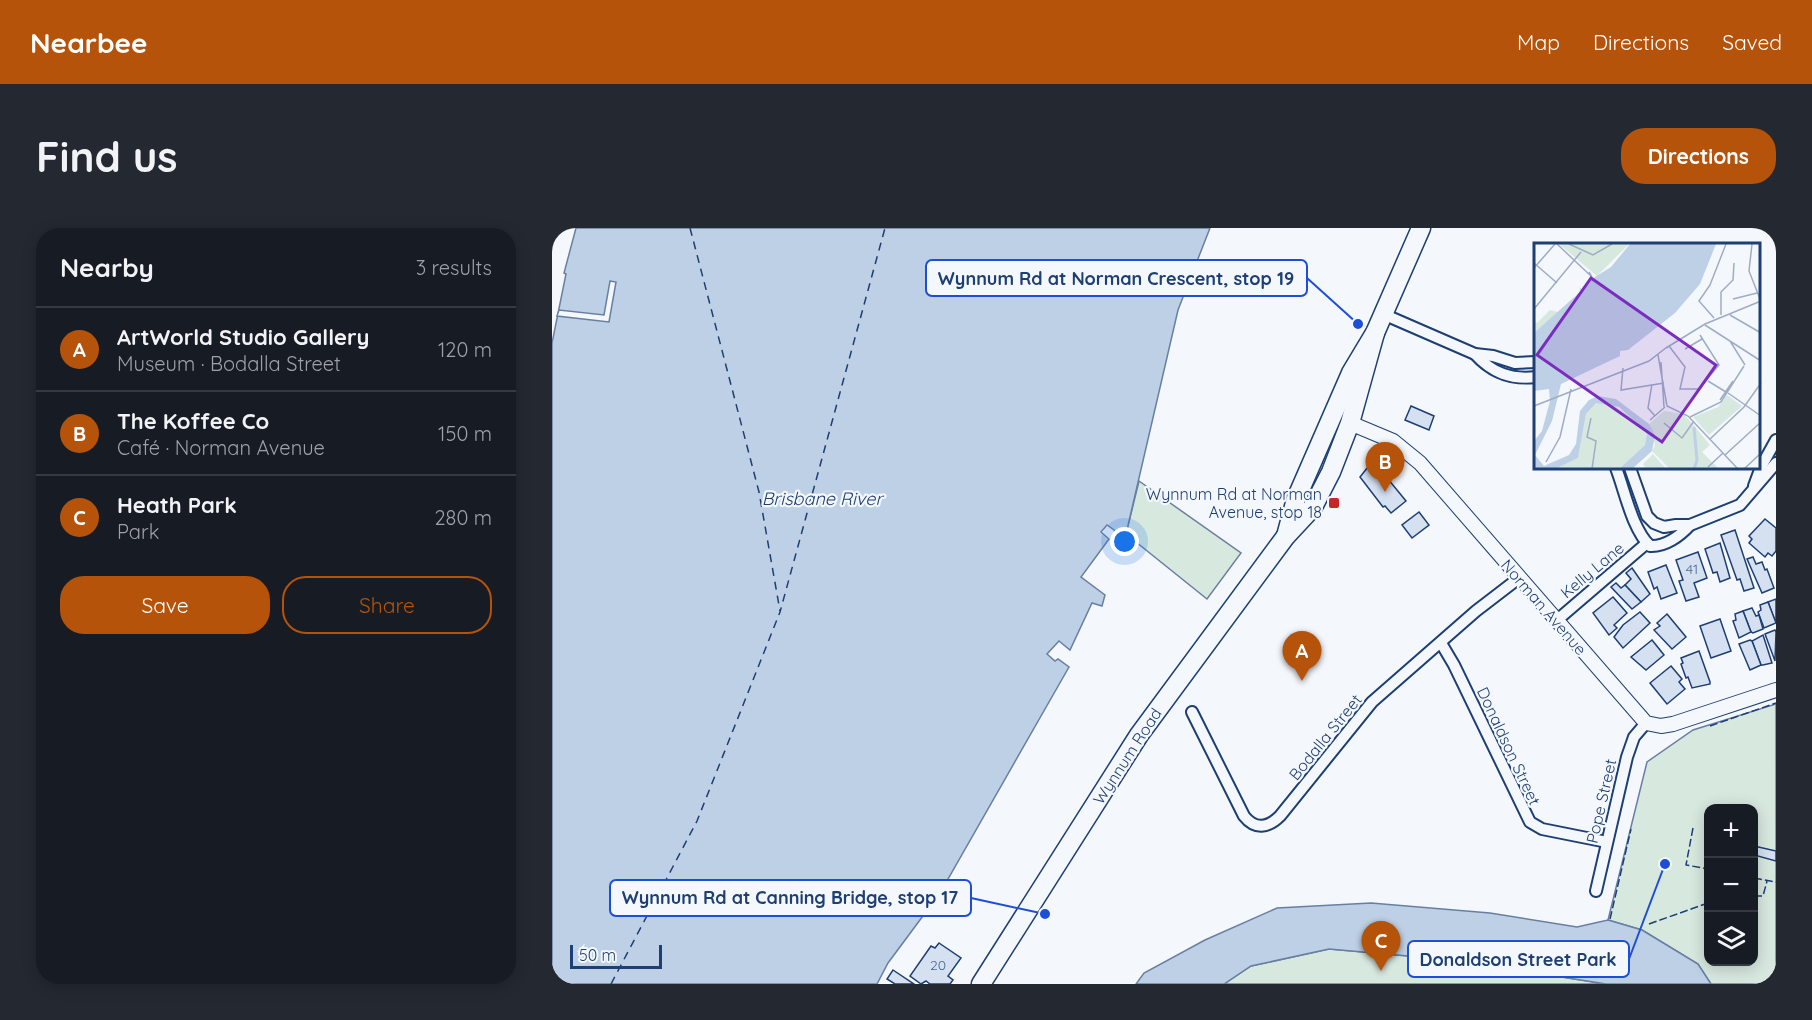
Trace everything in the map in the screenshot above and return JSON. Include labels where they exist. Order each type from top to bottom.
[{"type":"main road","name":"Wynnum Road","points":[[1286,536],[1296,499],[1351,373],[1375,333],[1421,228]]},
{"type":"main road","name":"Wynnum Road","points":[[981,984],[1139,735],[1286,536],[1308,515],[1319,498],[1350,423],[1375,333]]},
{"type":"main road","name":"Norman Avenue","points":[[1333,415],[1350,423]]},
{"type":"street","points":[[1383,315],[1475,354],[1515,363],[1534,362]]},
{"type":"street","points":[[1475,354],[1487,366],[1507,376],[1519,379],[1534,377]]},
{"type":"street","name":"Norman Avenue","points":[[1350,423],[1383,435],[1411,453],[1646,723]]},
{"type":"street","points":[[1761,467],[1776,440]]},
{"type":"street","points":[[1617,470],[1637,527],[1647,543],[1654,546],[1672,540],[1690,525],[1736,508],[1744,502],[1776,463]]},
{"type":"street","points":[[1631,470],[1650,520],[1661,527],[1690,525]]},
{"type":"street","points":[[1752,492],[1760,470]]},
{"type":"street","name":"Kelly Lane","points":[[1557,621],[1647,543]]},
{"type":"street","name":"Bodalla Street","points":[[1192,712],[1244,816],[1255,825],[1268,825],[1280,816],[1372,702],[1519,578]]},
{"type":"street","name":"Donaldson Street","points":[[1440,643],[1455,665],[1530,822],[1542,829],[1607,842]]},
{"type":"street","points":[[1646,723],[1661,726],[1673,724],[1776,690]]},
{"type":"street","name":"Pope Street","points":[[1596,891],[1630,746],[1634,737],[1646,723]]},
{"type":"shaded area","points":[[1139,481],[1241,553],[1207,599],[1126,534]]},
{"type":"shaded area","points":[[1776,704],[1776,984],[1711,984],[1698,964],[1642,930],[1608,920],[1647,762],[1693,730]]},
{"type":"shaded area","points":[[1329,949],[1454,960],[1606,984],[1224,984],[1251,966]]},
{"type":"water","name":"Brisbane River","points":[[576,228],[1210,228],[1178,310],[1126,534],[1117,536],[1114,530],[1107,525],[1101,532],[1109,539],[1081,577],[1105,595],[1102,606],[1092,603],[1070,650],[1059,641],[1047,654],[1055,661],[1058,659],[1069,667],[940,893],[888,963],[877,984],[552,984],[552,343],[566,274],[564,273]]},
{"type":"water","points":[[1371,903],[1490,913],[1577,927],[1608,920],[1642,930],[1698,964],[1711,984],[1606,984],[1454,960],[1329,949],[1251,966],[1224,984],[1136,984],[1144,973],[1205,940],[1277,908]]},
{"type":"pier","points":[[610,281],[616,282],[609,322],[557,316],[559,310],[604,315]]},
{"type":"building","points":[[1411,406],[1434,416],[1429,430],[1405,420]]},
{"type":"building","points":[[1368,467],[1383,483],[1388,479],[1406,501],[1391,513],[1385,506],[1383,507],[1360,477]]},
{"type":"building","points":[[1419,512],[1429,525],[1412,538],[1402,525]]},
{"type":"building","points":[[1765,519],[1776,528],[1776,551],[1772,556],[1768,553],[1765,557],[1749,543],[1752,539],[1749,536]]},
{"type":"building","points":[[1735,530],[1754,588],[1744,591],[1740,579],[1737,580],[1721,535]]},
{"type":"building","points":[[1720,543],[1730,578],[1720,582],[1717,572],[1713,573],[1705,549]]},
{"type":"building","points":[[1698,552],[1707,578],[1694,583],[1699,597],[1686,601],[1679,581],[1683,580],[1676,560]]},
{"type":"building","points":[[1753,557],[1756,564],[1762,562],[1765,570],[1767,569],[1774,588],[1762,593],[1747,559]]},
{"type":"building","points":[[1666,565],[1677,593],[1661,599],[1657,587],[1654,589],[1648,572]]},
{"type":"building","points":[[1632,568],[1650,594],[1641,602],[1625,585],[1631,579],[1626,573]]},
{"type":"building","points":[[1616,583],[1621,588],[1625,585],[1641,602],[1632,609],[1611,587]]},
{"type":"building","points":[[1613,597],[1627,613],[1614,625],[1617,628],[1609,635],[1593,613]]},
{"type":"building","points":[[1776,599],[1776,623],[1768,602]]},
{"type":"building","points":[[1768,602],[1776,623],[1764,628],[1758,612],[1761,610],[1760,605]]},
{"type":"building","points":[[1752,608],[1756,616],[1759,615],[1763,629],[1753,633],[1743,611]]},
{"type":"building","points":[[1743,611],[1751,632],[1739,638],[1733,621],[1736,620],[1735,614]]},
{"type":"building","points":[[1640,612],[1650,623],[1623,648],[1614,637],[1623,625]]},
{"type":"building","points":[[1667,614],[1686,637],[1672,649],[1654,630],[1660,626],[1657,623]]},
{"type":"building","points":[[1720,619],[1731,651],[1711,658],[1700,626]]},
{"type":"building","points":[[1775,630],[1776,632],[1775,661],[1765,634]]},
{"type":"building","points":[[1763,635],[1772,663],[1761,665],[1752,641]]},
{"type":"building","points":[[1652,640],[1664,655],[1646,670],[1631,657]]},
{"type":"building","points":[[1750,640],[1761,665],[1750,670],[1739,644]]},
{"type":"building","points":[[1699,651],[1710,684],[1692,688],[1688,677],[1686,678],[1681,658]]},
{"type":"building","points":[[1671,666],[1682,679],[1679,682],[1685,689],[1667,704],[1650,683]]},
{"type":"building","points":[[1758,847],[1776,851],[1776,861],[1758,856]]},
{"type":"building","points":[[939,943],[961,958],[948,976],[953,980],[950,984],[930,984],[926,981],[921,984],[910,976],[931,946],[935,948]]},
{"type":"building","points":[[893,970],[914,984],[895,984],[887,979]]},
{"type":"ferry route","points":[[690,228],[759,492],[780,611]]},
{"type":"ferry route","points":[[611,984],[697,821],[780,612],[885,228]]},
{"type":"fence","points":[[1710,726],[1776,703]]},
{"type":"fence","points":[[1693,828],[1686,865],[1704,868]]},
{"type":"fence","points":[[1610,919],[1631,829]]},
{"type":"fence","points":[[1758,879],[1776,882]]},
{"type":"fence","points":[[1758,896],[1763,896],[1767,881]]},
{"type":"fence","points":[[1649,924],[1704,904]]},
{"type":"place","name":"Wynnum Rd at Norman Crescent, stop 19","points":[[1358,324]]},
{"type":"place","name":"The Koffee Co","points":[[1385,492]]},
{"type":"place","name":"Wynnum Rd at Norman Avenue, stop 18","points":[[1334,503]]},
{"type":"place","name":"ArtWorld Studio Gallery","points":[[1302,681]]},
{"type":"place","name":"Donaldson Street Park","points":[[1665,864]]},
{"type":"place","name":"Wynnum Rd at Canning Bridge, stop 17","points":[[1045,914]]},
{"type":"place","name":"Heath Park","points":[[1381,971]]}]
